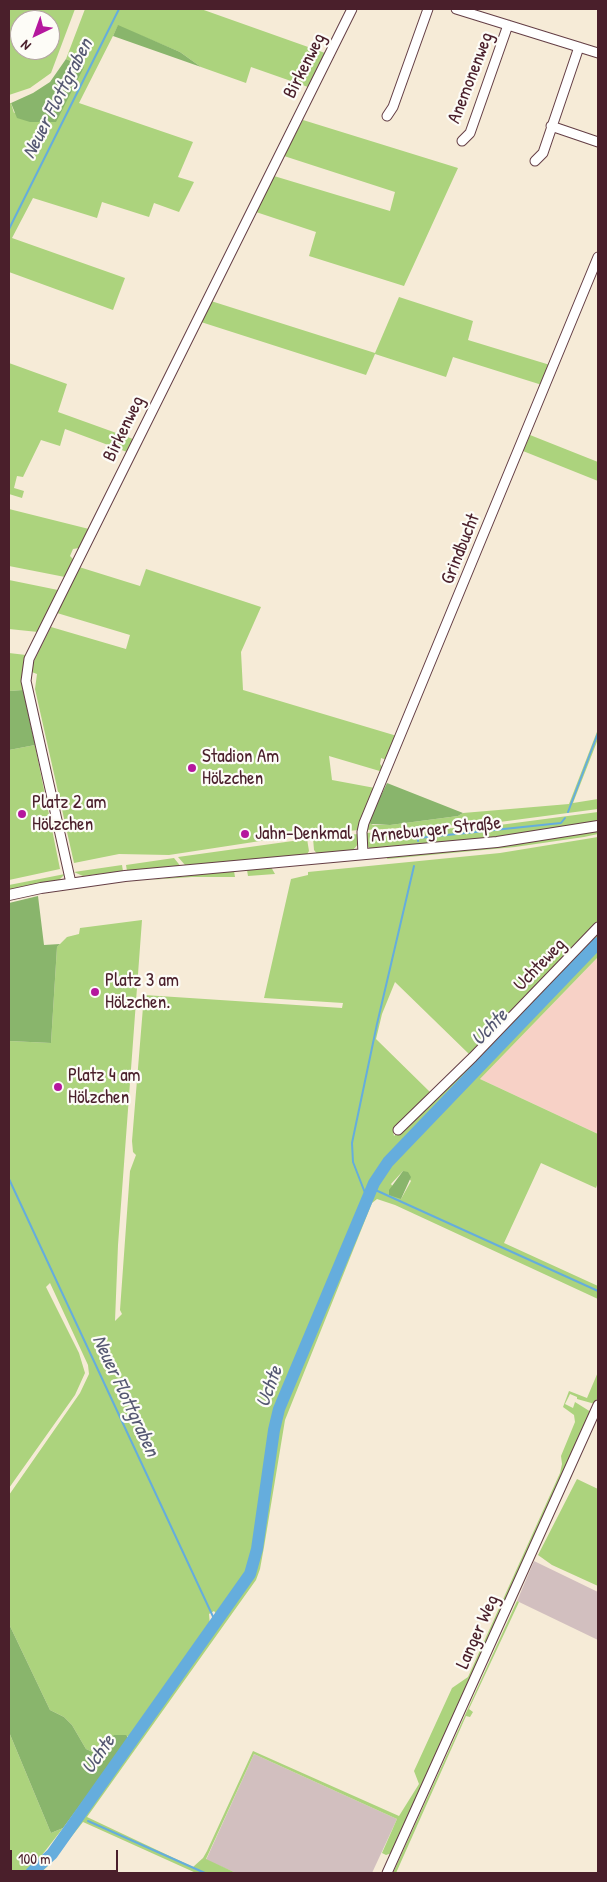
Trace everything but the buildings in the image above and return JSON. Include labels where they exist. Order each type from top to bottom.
[{"type":"main road","name":"Arneburger Straße","points":[[9,895],[72,883],[512,840],[598,826]]},
{"type":"street","name":"Birkenweg","points":[[72,883],[26,681],[29,659],[352,9]]},
{"type":"street","points":[[387,116],[393,107],[428,9]]},
{"type":"street","points":[[456,9],[477,12],[508,25],[598,53]]},
{"type":"street","name":"Anemonenweg","points":[[462,141],[470,133],[508,25]]},
{"type":"street","points":[[535,161],[543,153],[579,47]]},
{"type":"street","points":[[552,126],[598,142]]},
{"type":"street","name":"Grindbucht","points":[[363,854],[362,832],[364,823],[598,258]]},
{"type":"street","name":"Uchteweg","points":[[398,1130],[473,1057],[598,927]]},
{"type":"street","name":"Langer Weg","points":[[387,1873],[598,1405]]},
{"type":"shaded area","points":[[598,957],[598,1134],[480,1079]]},
{"type":"shaded area","points":[[534,1561],[598,1592],[598,1640],[517,1601]]},
{"type":"shaded area","points":[[254,1754],[397,1819],[372,1873],[236,1873],[206,1860]]},
{"type":"green space","points":[[9,9],[75,9],[60,49],[60,10],[10,10],[10,60],[56,60],[51,73],[30,88],[9,95]]},
{"type":"green space","points":[[85,9],[201,9],[325,53],[308,87],[251,67],[246,83],[201,67],[180,52],[118,26],[79,103],[193,142],[178,177],[194,182],[179,212],[154,203],[149,217],[102,202],[97,218],[33,198],[12,238],[125,278],[113,310],[9,272],[9,103],[11,103],[14,113],[84,67],[66,59]]},
{"type":"green space","points":[[118,25],[180,52],[201,67],[113,36]]},
{"type":"green space","points":[[66,59],[84,67],[56,122],[30,122],[17,118],[11,103],[33,93],[50,82]]},
{"type":"green space","points":[[303,120],[458,168],[404,286],[309,256],[316,232],[256,212],[274,176],[390,211],[395,192],[284,156]]},
{"type":"green space","points":[[399,297],[473,321],[468,340],[550,365],[542,385],[453,357],[446,377],[375,354],[366,375],[201,322],[211,301],[375,353]]},
{"type":"green space","points":[[9,363],[67,384],[58,412],[133,439],[127,452],[65,429],[60,446],[41,440],[23,477],[17,476],[14,488],[24,491],[22,498],[9,494]]},
{"type":"green space","points":[[530,435],[598,462],[598,481],[523,451]]},
{"type":"green space","points":[[9,509],[89,529],[79,548],[73,549],[70,556],[73,559],[65,577],[9,566]]},
{"type":"green space","name":"Stadion Am Hölzchen","points":[[79,567],[140,586],[146,569],[261,607],[241,652],[243,690],[397,736],[387,760],[381,758],[380,764],[384,769],[383,772],[329,756],[332,780],[375,788],[359,830],[293,836],[169,855],[119,854],[74,863],[35,689],[37,674],[29,671],[51,627],[126,649],[130,635],[57,613]]},
{"type":"green space","points":[[9,580],[58,590],[38,632],[9,629]]},
{"type":"green space","points":[[9,653],[26,655],[22,672],[23,690],[9,691]]},
{"type":"green space","points":[[23,690],[35,745],[9,750],[9,691]]},
{"type":"green space","points":[[598,729],[598,739],[573,803],[598,799],[598,809],[492,823],[366,830],[368,822],[373,825],[390,825],[458,816],[463,813],[569,804]]},
{"type":"green space","points":[[35,745],[60,869],[9,880],[9,750]]},
{"type":"green space","points":[[387,783],[463,813],[458,816],[390,825],[371,824],[368,822]]},
{"type":"green space","points":[[598,812],[598,821],[495,838],[372,850],[367,846],[365,833],[492,826]]},
{"type":"green space","points":[[598,830],[598,834],[584,837],[515,847],[387,859],[388,856]]},
{"type":"green space","points":[[359,834],[359,843],[353,850],[318,855],[314,850],[313,838]]},
{"type":"green space","points":[[598,837],[598,923],[470,1055],[395,982],[382,1014],[376,1039],[431,1093],[393,1130],[394,1136],[598,932],[598,957],[480,1079],[598,1134],[598,1182],[596,1188],[541,1163],[504,1243],[598,1286],[598,1299],[395,1205],[377,1199],[372,1203],[285,1420],[264,1547],[256,1580],[87,1817],[193,1867],[203,1858],[207,1851],[253,1751],[399,1816],[419,1784],[414,1771],[452,1688],[468,1677],[560,1473],[561,1456],[575,1422],[574,1415],[563,1407],[569,1391],[587,1398],[598,1372],[598,1396],[595,1404],[577,1399],[577,1397],[570,1394],[565,1404],[573,1408],[575,1402],[591,1412],[392,1853],[386,1855],[382,1853],[397,1819],[254,1754],[206,1859],[236,1873],[196,1873],[83,1822],[49,1865],[40,1873],[36,1873],[56,1852],[253,1575],[261,1538],[280,1415],[312,1337],[307,1336],[272,1424],[254,1546],[246,1576],[218,1616],[214,1611],[209,1614],[210,1625],[129,1739],[128,1736],[97,1754],[86,1749],[72,1725],[64,1717],[50,1710],[9,1624],[9,1495],[80,1393],[89,1374],[88,1365],[50,1283],[46,1287],[79,1353],[85,1373],[75,1395],[9,1488],[9,1041],[51,1043],[57,947],[67,937],[79,934],[80,928],[142,920],[118,1245],[115,1321],[122,1314],[120,1310],[130,1171],[136,1155],[133,1152],[132,1141],[144,995],[342,1008],[343,1003],[264,998],[291,879],[308,875],[308,872],[500,853]],"holes":[[[403,1171],[411,1181],[401,1199],[391,1184]]]},
{"type":"green space","points":[[307,839],[309,851],[306,856],[195,867],[194,864],[185,865],[178,857]]},
{"type":"green space","points":[[174,858],[182,868],[127,871],[126,865]]},
{"type":"green space","points":[[122,865],[123,871],[83,876],[74,872]]},
{"type":"green space","points":[[271,867],[275,874],[248,876],[247,870]]},
{"type":"green space","points":[[234,871],[235,877],[149,880]]},
{"type":"green space","points":[[65,874],[59,880],[9,891],[9,885]]},
{"type":"green space","points":[[38,896],[44,945],[60,944],[57,947],[51,1043],[9,1041],[9,903]]},
{"type":"green space","points":[[403,1171],[408,1172],[411,1177],[401,1199],[389,1195],[389,1190]]},
{"type":"green space","points":[[577,1479],[598,1489],[598,1586],[552,1565],[538,1555]]},
{"type":"green space","points":[[517,1601],[519,1602],[469,1709],[473,1712],[470,1717],[466,1716],[396,1873],[393,1873]]},
{"type":"green space","points":[[9,1624],[50,1710],[64,1717],[72,1725],[86,1749],[97,1754],[114,1735],[126,1735],[129,1739],[63,1828],[51,1833],[9,1732]]},
{"type":"green space","points":[[9,1732],[51,1833],[63,1828],[35,1864],[24,1873],[9,1873]]},
{"type":"waterway","name":"Neuer Flottgraben","points":[[9,229],[119,9]]},
{"type":"waterway","points":[[568,812],[598,733]]},
{"type":"waterway","points":[[418,841],[418,838],[561,823],[565,818]]},
{"type":"waterway","points":[[367,1198],[353,1162],[352,1143],[377,1024],[414,866]]},
{"type":"waterway","name":"Uchte","points":[[31,1873],[52,1854],[250,1574],[257,1549],[274,1430],[279,1409],[374,1183],[388,1162],[598,943]]},
{"type":"waterway","name":"Neuer Flottgraben","points":[[9,1179],[216,1623]]},
{"type":"waterway","points":[[371,1188],[598,1291]]},
{"type":"waterway","points":[[88,1821],[205,1873]]},
{"type":"place","name":"Stadion Am Hölzchen","points":[[192,768]]},
{"type":"place","name":"Platz 2 am Hölzchen","points":[[22,814]]},
{"type":"place","name":"Jahn-Denkmal","points":[[245,834]]},
{"type":"place","name":"Platz 3 am Hölzchen.","points":[[95,992]]},
{"type":"place","name":"Platz 4 am Hölzchen","points":[[58,1087]]}]
